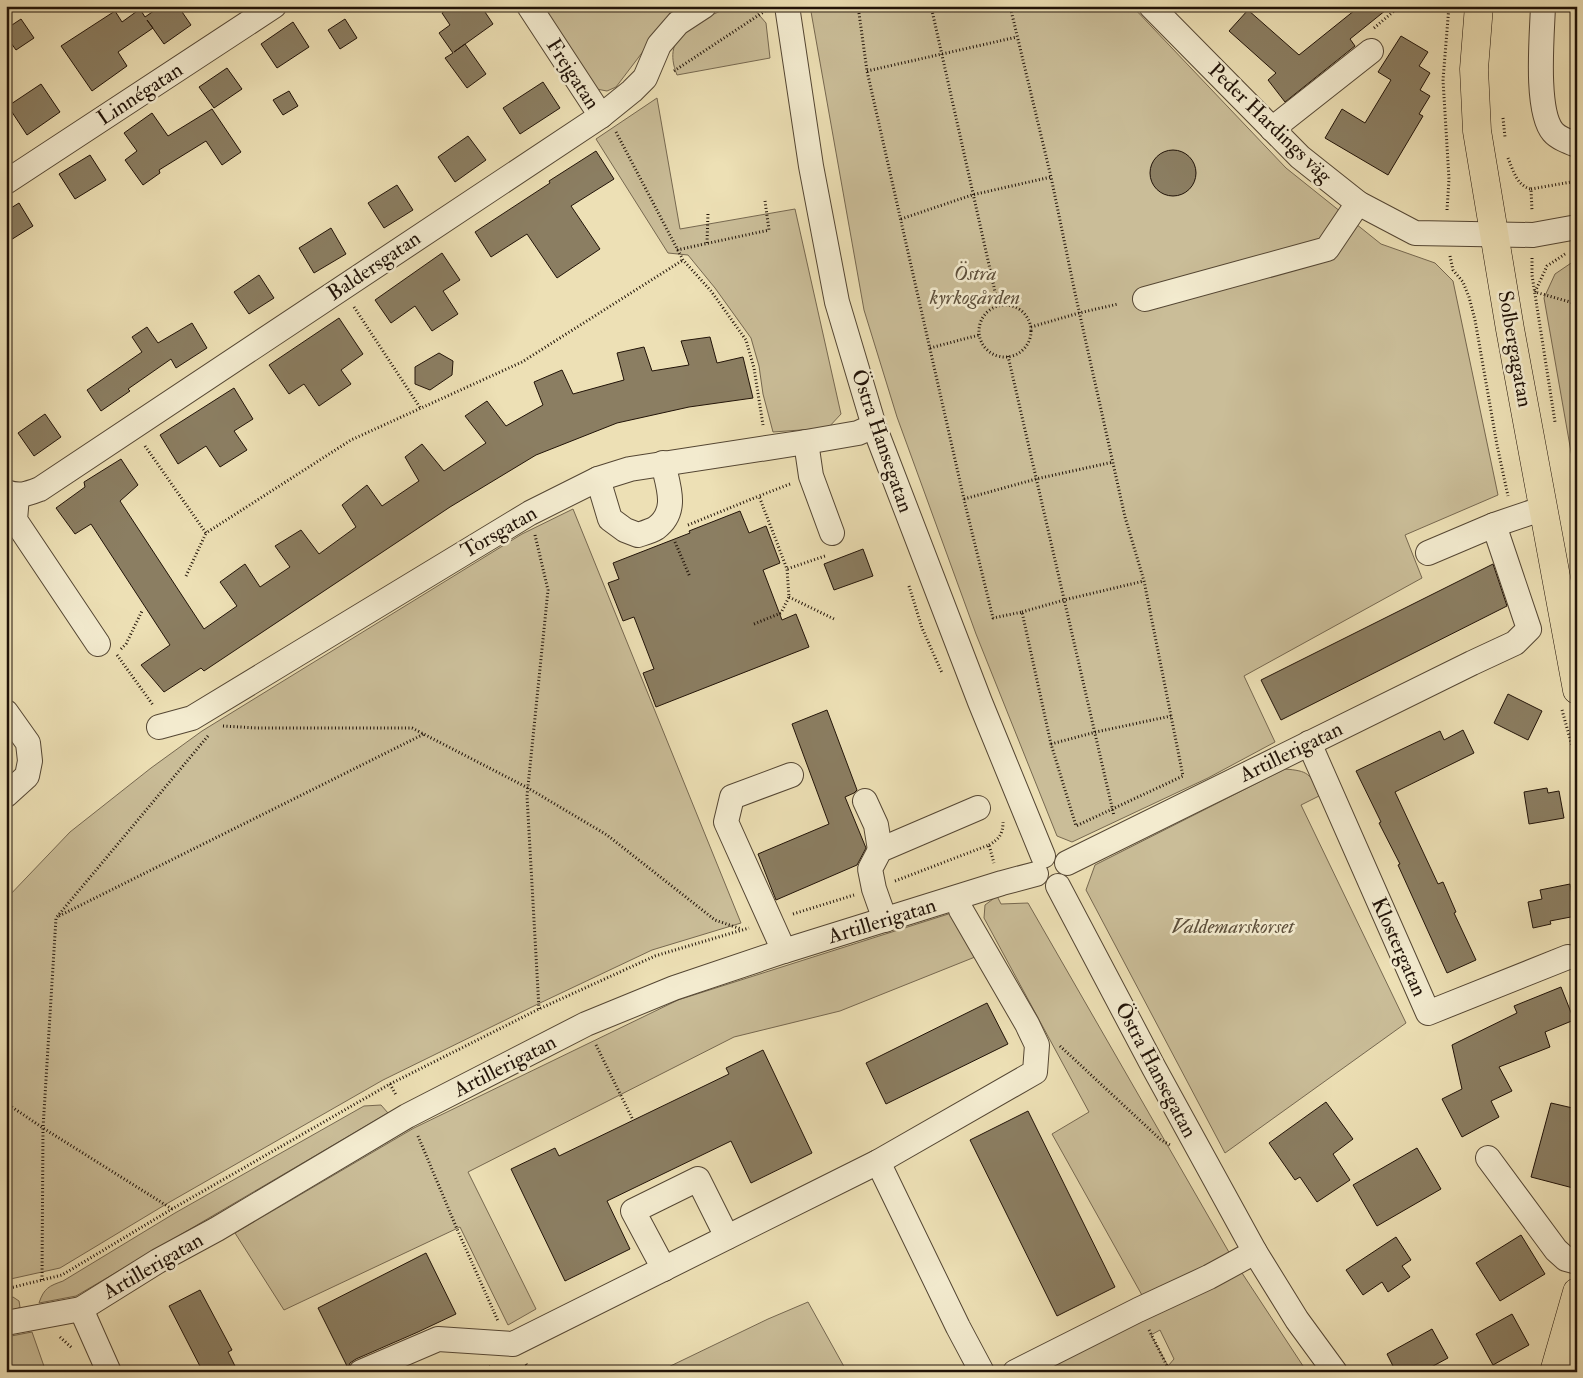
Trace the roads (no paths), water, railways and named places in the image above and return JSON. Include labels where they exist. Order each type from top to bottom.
[{"type":"main road","name":"Solbergagatan","points":[[1478,6],[1474,69],[1478,131],[1494,234],[1544,508],[1569,699]]},
{"type":"main road","points":[[1554,1372],[1577,1292]]},
{"type":"street","name":"Linnégatan","points":[[6,182],[274,6]]},
{"type":"street","name":"Frejgatan","points":[[529,6],[601,116]]},
{"type":"street","name":"Baldersgatan","points":[[12,494],[24,496],[40,489],[601,116],[632,92],[645,78],[659,45],[678,23],[704,6]]},
{"type":"street","name":"Peder Hardings väg","points":[[1151,6],[1300,157],[1358,203],[1415,233],[1533,235],[1577,227]]},
{"type":"street","points":[[1543,6],[1541,90],[1544,117],[1553,133],[1577,145]]},
{"type":"street","name":"Östra Hansegatan","points":[[779,7],[837,302],[874,426],[1040,865]]},
{"type":"street","points":[[1272,129],[1371,51]]},
{"type":"street","points":[[1145,299],[1327,249],[1358,203]]},
{"type":"street","name":"Torsgatan","points":[[165,725],[192,718],[530,513],[598,479],[630,468],[806,442],[858,433],[874,426]]},
{"type":"street","points":[[806,442],[810,476],[832,533]]},
{"type":"street","points":[[598,479],[610,518],[625,530],[638,535],[655,529],[666,520],[671,502],[663,463]]},
{"type":"street","points":[[12,494],[15,520],[98,644]]},
{"type":"street","points":[[1428,553],[1544,508]]},
{"type":"street","name":"Artillerigatan","points":[[1067,863],[1515,643],[1529,629],[1504,522]]},
{"type":"street","points":[[6,712],[28,743],[30,761],[27,776],[6,795]]},
{"type":"street","name":"Klostergatan","points":[[1309,743],[1428,1013],[1568,957]]},
{"type":"street","points":[[784,950],[726,822],[732,796],[791,775]]},
{"type":"street","points":[[866,802],[876,825],[880,850],[870,869],[874,889],[885,920]]},
{"type":"street","points":[[880,850],[978,808]]},
{"type":"street","points":[[1050,854],[1057,854],[1063,857],[1067,863],[1068,876],[1058,886],[1051,887],[1039,881],[1040,865],[1050,854]]},
{"type":"street","name":"Artillerigatan","points":[[6,1323],[81,1309],[158,1261],[217,1229],[407,1116],[586,1024],[674,988],[784,950],[1002,883],[1040,865]]},
{"type":"street","name":"Östra Hansegatan","points":[[1058,886],[1149,1060],[1255,1252],[1298,1320],[1335,1372]]},
{"type":"street","points":[[361,1372],[438,1339],[513,1344],[878,1162],[1035,1072],[1037,1046],[1027,1024],[966,918],[957,898]]},
{"type":"street","points":[[1488,1158],[1556,1250],[1566,1259],[1577,1262]]},
{"type":"street","points":[[878,1162],[958,1327],[982,1372]]},
{"type":"street","points":[[664,1269],[633,1211],[698,1180],[727,1237]]},
{"type":"street","points":[[1015,1372],[1138,1310],[1209,1277],[1255,1252]]},
{"type":"street","points":[[81,1309],[109,1372]]},
{"type":"park label","name":"Östra kyrkogården","points":[[975,285]]},
{"type":"park label","name":"Valdemarskorset","points":[[1233,926]]}]
